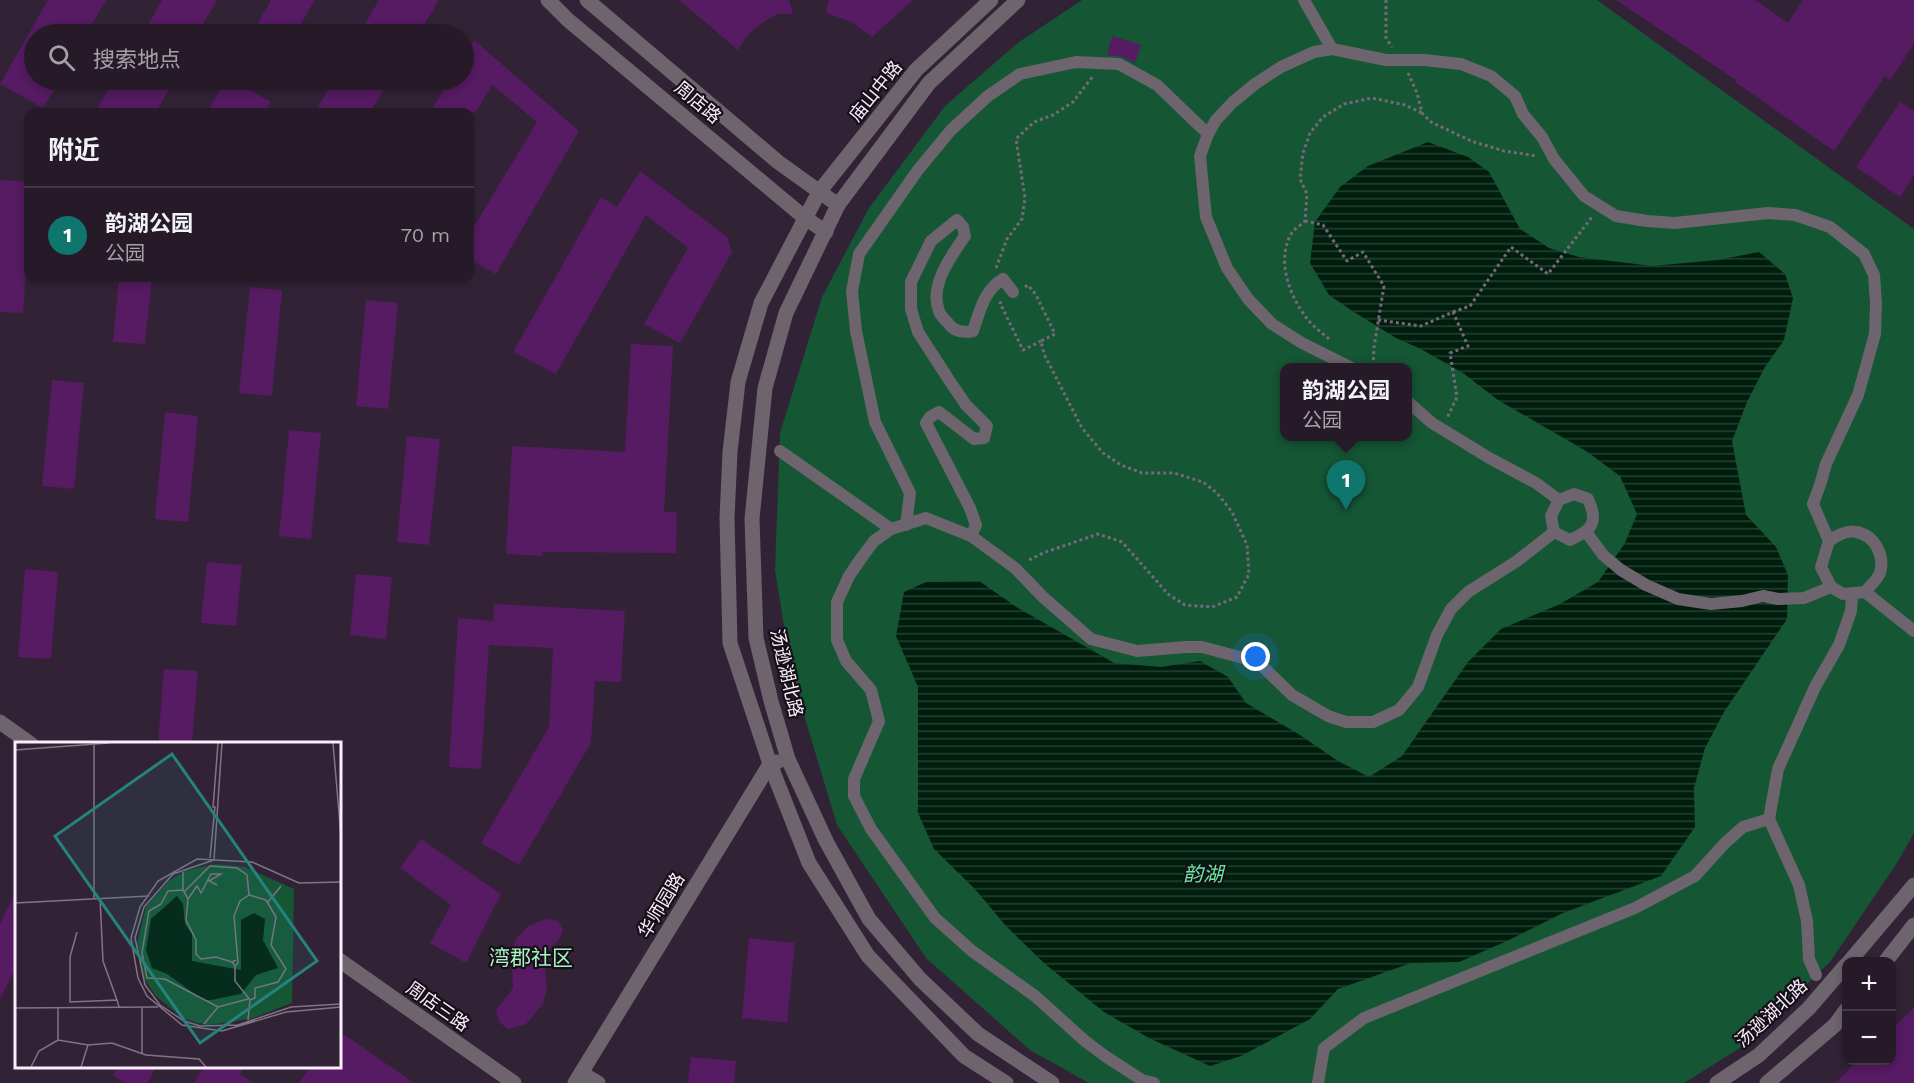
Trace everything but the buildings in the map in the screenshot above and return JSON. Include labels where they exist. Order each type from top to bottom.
[{"type":"street","points":[[535,0],[568,20]]},
{"type":"street","name":"周店路","points":[[548,0],[568,20],[805,218],[826,232]]},
{"type":"street","name":"周店路","points":[[587,0],[778,162],[819,192]]},
{"type":"street","name":"庙山中路","points":[[805,218],[819,192],[916,70],[991,0]]},
{"type":"street","name":"庙山中路","points":[[838,205],[929,83],[1018,0]]},
{"type":"street","points":[[1304,0],[1332,49]]},
{"type":"street","points":[[1340,362],[1302,343],[1272,324],[1248,299],[1227,268],[1206,217],[1200,156],[1208,134],[1216,120],[1233,102],[1281,67],[1314,52],[1332,49],[1359,56],[1461,64],[1491,76],[1515,96],[1523,114],[1542,137],[1554,159],[1584,196],[1599,208],[1616,216],[1675,223],[1768,213],[1795,215],[1830,227],[1864,254],[1874,275],[1875,334],[1858,394],[1826,464],[1813,504],[1829,541]]},
{"type":"street","points":[[906,525],[910,493],[875,422],[856,331],[852,291],[859,254],[918,170],[951,130],[988,96],[1020,74],[1076,62],[1119,64],[1157,85],[1208,134]]},
{"type":"street","points":[[819,192],[838,205]]},
{"type":"street","name":"汤逊湖北路","points":[[838,205],[786,313],[765,388],[752,519],[756,638],[771,701],[789,759],[826,841],[869,919],[920,980],[978,1034],[1052,1083]]},
{"type":"street","points":[[805,218],[761,303],[738,382],[730,452],[727,518],[730,643],[770,764],[809,862],[868,956],[964,1056],[1006,1083]]},
{"type":"street","points":[[971,536],[976,525],[970,508],[926,423],[930,417],[939,412],[974,439],[984,438],[987,426],[966,405],[918,333],[911,309],[911,282],[931,241],[957,220],[963,227],[965,236],[941,277],[937,295],[939,311],[950,326],[963,333],[973,331],[984,300],[993,285],[1003,279],[1013,292]]},
{"type":"street","points":[[1412,406],[1432,423],[1536,483],[1559,500]]},
{"type":"street","points":[[780,451],[891,529]]},
{"type":"street","points":[[1574,494],[1588,500],[1593,509],[1594,523],[1587,533],[1570,540],[1554,532],[1551,516],[1559,500],[1574,494]]},
{"type":"street","points":[[1154,1083],[1142,1080],[1105,1056],[1035,996],[972,951],[935,918],[871,829],[854,796],[854,778],[879,721],[871,690],[846,661],[837,640],[837,602],[849,576],[862,557],[874,541],[891,529],[926,518],[971,536],[1014,568],[1091,639],[1137,651],[1186,646],[1202,647],[1240,656],[1258,662],[1292,695],[1328,716],[1346,722],[1372,722],[1399,710],[1418,687],[1437,635],[1451,609],[1468,592],[1517,561],[1554,532]]},
{"type":"street","points":[[1855,531],[1867,536],[1876,546],[1882,558],[1879,575],[1865,592],[1843,594],[1831,587],[1821,567],[1829,541],[1838,535],[1855,531]]},
{"type":"street","points":[[1587,533],[1603,555],[1622,570],[1646,585],[1678,599],[1711,604],[1763,596],[1778,599],[1804,598],[1831,587]]},
{"type":"street","points":[[1865,592],[1914,631]]},
{"type":"street","points":[[1816,975],[1809,959],[1807,921],[1799,885],[1769,819],[1778,769],[1815,687],[1839,645],[1851,611],[1852,594]]},
{"type":"street","points":[[0,722],[28,742]]},
{"type":"street","points":[[770,764],[789,759]]},
{"type":"street","name":"华师园路","points":[[578,1078],[770,764]]},
{"type":"street","points":[[1318,1083],[1324,1048],[1364,1018],[1635,908],[1695,876],[1743,827],[1769,819]]},
{"type":"street","points":[[1854,957],[1914,885]]},
{"type":"street","points":[[1889,957],[1914,925]]},
{"type":"street","name":"周店三路","points":[[340,961],[514,1083]]},
{"type":"street","name":"汤逊湖北路","points":[[1717,1083],[1759,1055],[1809,1008],[1842,970]]},
{"type":"street","points":[[1767,1083],[1835,1025],[1845,1011]]},
{"type":"street","points":[[578,1078],[598,1083]]},
{"type":"path","points":[[1386,0],[1386,38],[1417,93],[1422,112]]},
{"type":"path","points":[[993,285],[997,264],[1007,239],[1022,219],[1025,198],[1016,139],[1034,122],[1053,116],[1072,102],[1102,64]]},
{"type":"path","points":[[1340,362],[1338,352],[1327,338],[1308,321],[1286,277],[1283,258],[1292,232],[1305,221],[1307,194],[1300,179],[1303,153],[1310,133],[1323,117],[1344,104],[1372,98],[1405,105],[1422,112],[1431,122],[1446,131],[1471,141],[1504,151],[1554,159]]},
{"type":"path","points":[[1378,320],[1421,326],[1470,306],[1511,247],[1548,274],[1599,208]]},
{"type":"path","points":[[1305,221],[1323,225],[1347,261],[1363,252],[1384,286],[1374,363]]},
{"type":"path","points":[[1028,285],[1055,334],[1041,341],[1023,350],[1000,303],[1010,297],[1013,292],[1028,285]]},
{"type":"path","points":[[1442,429],[1457,397],[1450,353],[1468,346],[1453,312]]},
{"type":"path","points":[[1014,568],[1043,553],[1098,534],[1122,542],[1168,594],[1185,606],[1212,607],[1237,597],[1249,574],[1247,545],[1232,512],[1217,493],[1203,482],[1173,473],[1142,473],[1121,465],[1103,453],[1083,428],[1044,354],[1041,341]]},
{"type":"green space","points":[[1082,0],[1597,0],[1914,229],[1914,833],[1897,863],[1830,962],[1740,1048],[1684,1083],[1089,1083],[1030,1050],[926,958],[837,825],[792,675],[775,570],[780,433],[822,297],[869,208],[945,106],[1019,42]]},
{"type":"water","name":"韵湖","points":[[1428,142],[1468,157],[1489,172],[1520,229],[1549,248],[1579,257],[1652,266],[1718,260],[1759,252],[1785,274],[1793,298],[1784,340],[1765,367],[1747,402],[1732,441],[1746,515],[1776,547],[1788,575],[1787,619],[1724,712],[1705,748],[1694,788],[1695,827],[1661,876],[1563,913],[1459,962],[1411,963],[1338,989],[1310,1019],[1241,1056],[1210,1066],[1149,1038],[1104,1012],[1044,963],[934,849],[918,813],[918,687],[896,636],[904,592],[926,582],[979,581],[1018,608],[1114,663],[1161,667],[1200,661],[1228,677],[1246,703],[1338,761],[1369,777],[1402,756],[1468,662],[1501,629],[1558,605],[1598,582],[1625,543],[1637,514],[1620,476],[1586,451],[1498,400],[1463,373],[1421,349],[1396,338],[1329,295],[1310,263],[1315,222],[1340,187],[1368,166]]},
{"type":"place","name":"韵湖公园","points":[[1346,510]]},
{"type":"district","name":"湾郡社区","points":[[531,957]]}]
